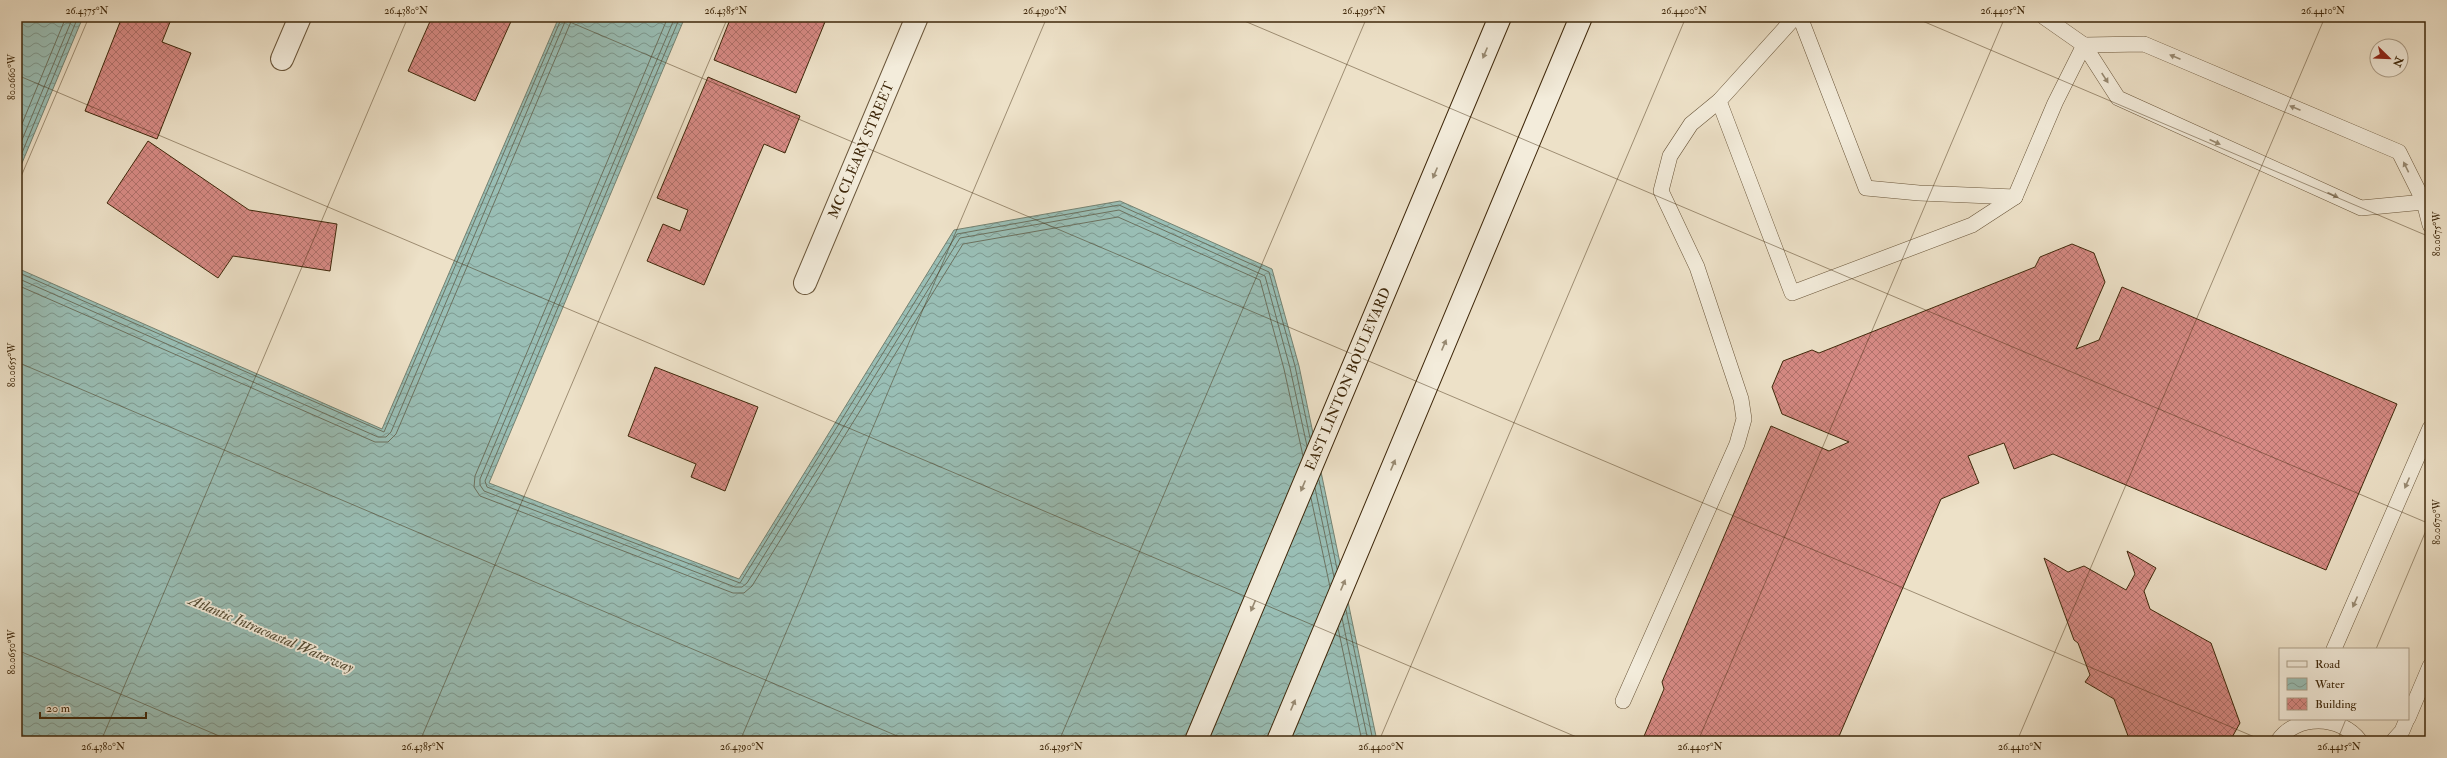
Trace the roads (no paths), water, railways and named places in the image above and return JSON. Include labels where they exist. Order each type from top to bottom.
[{"type":"main road","points":[[282,59],[300,17]]},
{"type":"main road","name":"MC CLEARY STREET","points":[[805,283],[917,17]]},
{"type":"main road","name":"EAST LINTON BOULEVARD","points":[[1196,741],[1500,17]]},
{"type":"main road","points":[[1278,741],[1579,23]]},
{"type":"lane","points":[[1623,701],[1737,444],[1744,419],[1741,398],[1698,267],[1661,191],[1670,156],[1691,124],[1719,101],[1795,17]]},
{"type":"lane","points":[[1800,17],[1866,188],[1919,193],[2015,197]]},
{"type":"lane","points":[[2044,17],[2084,45],[2118,98],[2361,208],[2427,199]]},
{"type":"lane","points":[[2084,45],[2144,44],[2399,152],[2427,199],[2430,224]]},
{"type":"lane","points":[[1719,101],[1792,293],[1972,224],[2015,197],[2055,103],[2084,45]]},
{"type":"lane","points":[[2334,648],[2427,448],[2430,428]]},
{"type":"lane","points":[[2409,716],[2430,666]]},
{"type":"lane","points":[[2278,741],[2294,727],[2310,720],[2342,726],[2360,741]]},
{"type":"lane","points":[[2394,741],[2402,731],[2407,720]]},
{"type":"water","points":[[17,17],[83,17],[17,175]]},
{"type":"water","name":"Atlantic Intracoastal Waterway","points":[[559,17],[685,17],[489,483],[739,579],[954,230],[1120,201],[1272,269],[1299,366],[1377,741],[17,741],[17,268],[382,429]]}]
